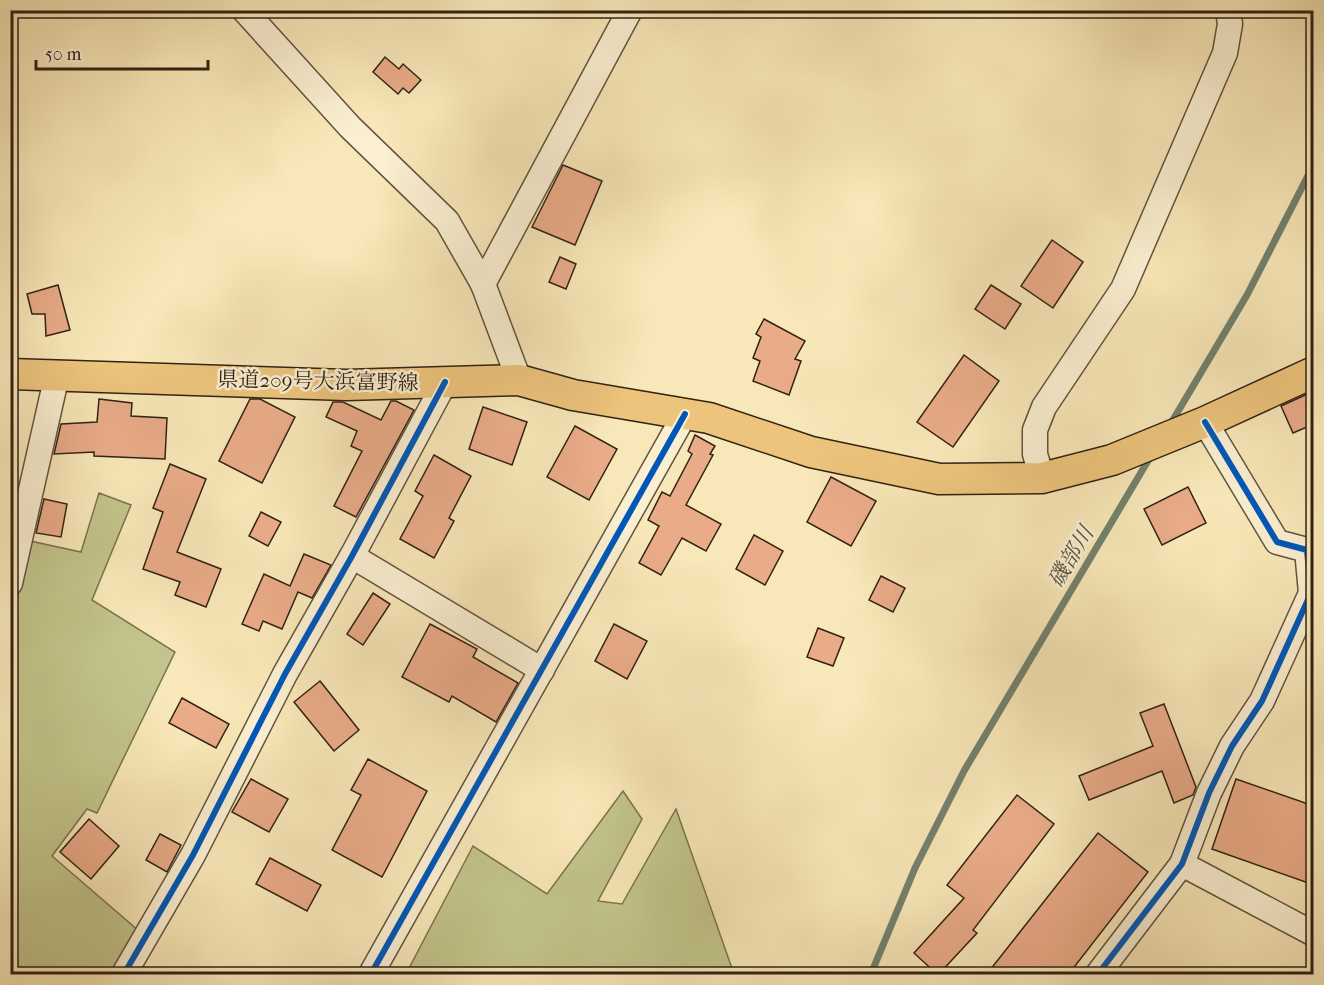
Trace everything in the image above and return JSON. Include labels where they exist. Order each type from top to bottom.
[{"type":"main road","name":"県道209号大浜富野線","points":[[10,374],[346,385],[519,380],[573,395],[709,418],[811,452],[939,479],[1042,478],[1112,460],[1205,422],[1314,372]]},
{"type":"street","points":[[244,10],[350,127],[447,221],[483,284],[519,380]]},
{"type":"street","points":[[483,284],[630,10]]},
{"type":"street","points":[[1042,478],[1035,454],[1035,430],[1038,422],[1044,407],[1123,289],[1225,53],[1230,24],[1228,10]]},
{"type":"street","points":[[10,583],[57,375]]},
{"type":"street","points":[[124,975],[192,855],[285,674],[352,556],[445,382]]},
{"type":"street","points":[[371,975],[685,414]]},
{"type":"street","points":[[1098,975],[1182,864],[1209,793],[1232,746],[1262,701],[1311,593],[1307,550],[1277,542],[1205,422]]},
{"type":"street","points":[[352,556],[542,670]]},
{"type":"street","points":[[1182,864],[1314,934]]},
{"type":"green space","points":[[99,493],[131,505],[92,600],[175,652],[97,813],[87,809],[52,856],[140,932],[116,974],[11,974],[11,627],[30,541],[81,552]]},
{"type":"green space","points":[[623,791],[642,819],[598,901],[622,904],[676,809],[734,974],[406,974],[473,846],[547,894]]},
{"type":"building","points":[[385,57],[399,69],[403,64],[421,80],[409,93],[403,88],[398,94],[373,72]]},
{"type":"building","points":[[563,165],[602,181],[575,245],[532,227]]},
{"type":"building","points":[[1052,240],[1083,262],[1053,308],[1021,286]]},
{"type":"building","points":[[560,257],[576,264],[566,289],[549,282]]},
{"type":"building","points":[[58,285],[70,330],[46,336],[45,314],[32,314],[27,294]]},
{"type":"building","points":[[991,285],[1021,304],[1005,329],[975,309]]},
{"type":"building","points":[[764,319],[805,341],[795,359],[801,361],[789,395],[753,381],[760,361],[753,358],[761,337],[756,334]]},
{"type":"building","points":[[964,355],[999,381],[953,447],[917,422]]},
{"type":"building","points":[[1314,391],[1314,424],[1293,433],[1281,406]]},
{"type":"building","points":[[99,399],[132,403],[131,416],[167,418],[165,459],[94,456],[94,452],[54,454],[61,424],[97,422]]},
{"type":"building","points":[[250,399],[260,399],[295,417],[262,483],[219,461]]},
{"type":"building","points":[[391,401],[396,401],[414,410],[356,517],[334,506],[362,451],[351,446],[357,431],[326,417],[333,402],[343,402],[381,420]]},
{"type":"building","points":[[483,407],[527,422],[512,465],[469,449]]},
{"type":"building","points":[[575,426],[617,449],[589,500],[547,477]]},
{"type":"building","points":[[695,435],[715,446],[710,454],[713,455],[686,505],[721,524],[706,551],[682,538],[661,575],[639,563],[659,526],[648,520],[662,492],[670,496],[692,454],[688,451]]},
{"type":"building","points":[[434,455],[471,476],[449,518],[454,521],[434,558],[400,539],[423,496],[415,491]]},
{"type":"building","points":[[170,464],[206,479],[177,552],[221,569],[206,607],[175,595],[180,582],[143,569],[163,512],[153,508]]},
{"type":"building","points":[[831,477],[876,501],[851,546],[807,522]]},
{"type":"building","points":[[1188,487],[1206,523],[1162,545],[1144,509]]},
{"type":"building","points":[[44,499],[67,504],[61,537],[36,533]]},
{"type":"building","points":[[261,512],[281,522],[268,546],[249,536]]},
{"type":"building","points":[[754,535],[783,551],[765,585],[736,569]]},
{"type":"building","points":[[304,554],[331,565],[312,598],[298,592],[282,629],[263,621],[259,631],[242,624],[264,574],[290,586]]},
{"type":"building","points":[[881,576],[905,588],[893,612],[869,600]]},
{"type":"building","points":[[373,593],[390,604],[363,645],[347,634]]},
{"type":"building","points":[[430,624],[477,649],[473,657],[518,683],[496,722],[452,696],[449,702],[402,677]]},
{"type":"building","points":[[614,624],[647,641],[627,679],[595,661]]},
{"type":"building","points":[[818,628],[844,638],[833,666],[807,657]]},
{"type":"building","points":[[320,681],[359,730],[334,751],[294,702]]},
{"type":"building","points":[[182,698],[229,724],[216,748],[169,723]]},
{"type":"building","points":[[1164,704],[1196,787],[1193,795],[1174,803],[1162,771],[1089,800],[1079,776],[1153,746],[1140,713]]},
{"type":"building","points":[[368,759],[427,791],[382,877],[332,850],[361,795],[351,790]]},
{"type":"building","points":[[251,779],[288,799],[269,832],[232,812]]},
{"type":"building","points":[[1236,779],[1314,806],[1314,885],[1212,849]]},
{"type":"building","points":[[1017,795],[1054,824],[973,930],[977,933],[938,975],[914,953],[964,898],[947,885]]},
{"type":"building","points":[[89,819],[119,846],[91,879],[60,852]]},
{"type":"building","points":[[1098,833],[1148,872],[1068,975],[986,975]]},
{"type":"building","points":[[160,834],[181,845],[167,872],[146,860]]},
{"type":"building","points":[[270,858],[321,885],[307,911],[256,884]]},
{"type":"waterway","name":"磯部川","points":[[1170,425],[1247,295],[1314,164]]},
{"type":"waterway","name":"磯部川","points":[[871,974],[915,868],[964,771],[1152,454]]},
{"type":"cycle path","points":[[124,974],[193,855],[285,674],[352,556],[445,382]]},
{"type":"cycle path","points":[[371,974],[685,414]]},
{"type":"cycle path","points":[[1098,974],[1182,864],[1209,793],[1232,746],[1262,701],[1311,593],[1307,550],[1277,542],[1205,422]]}]
